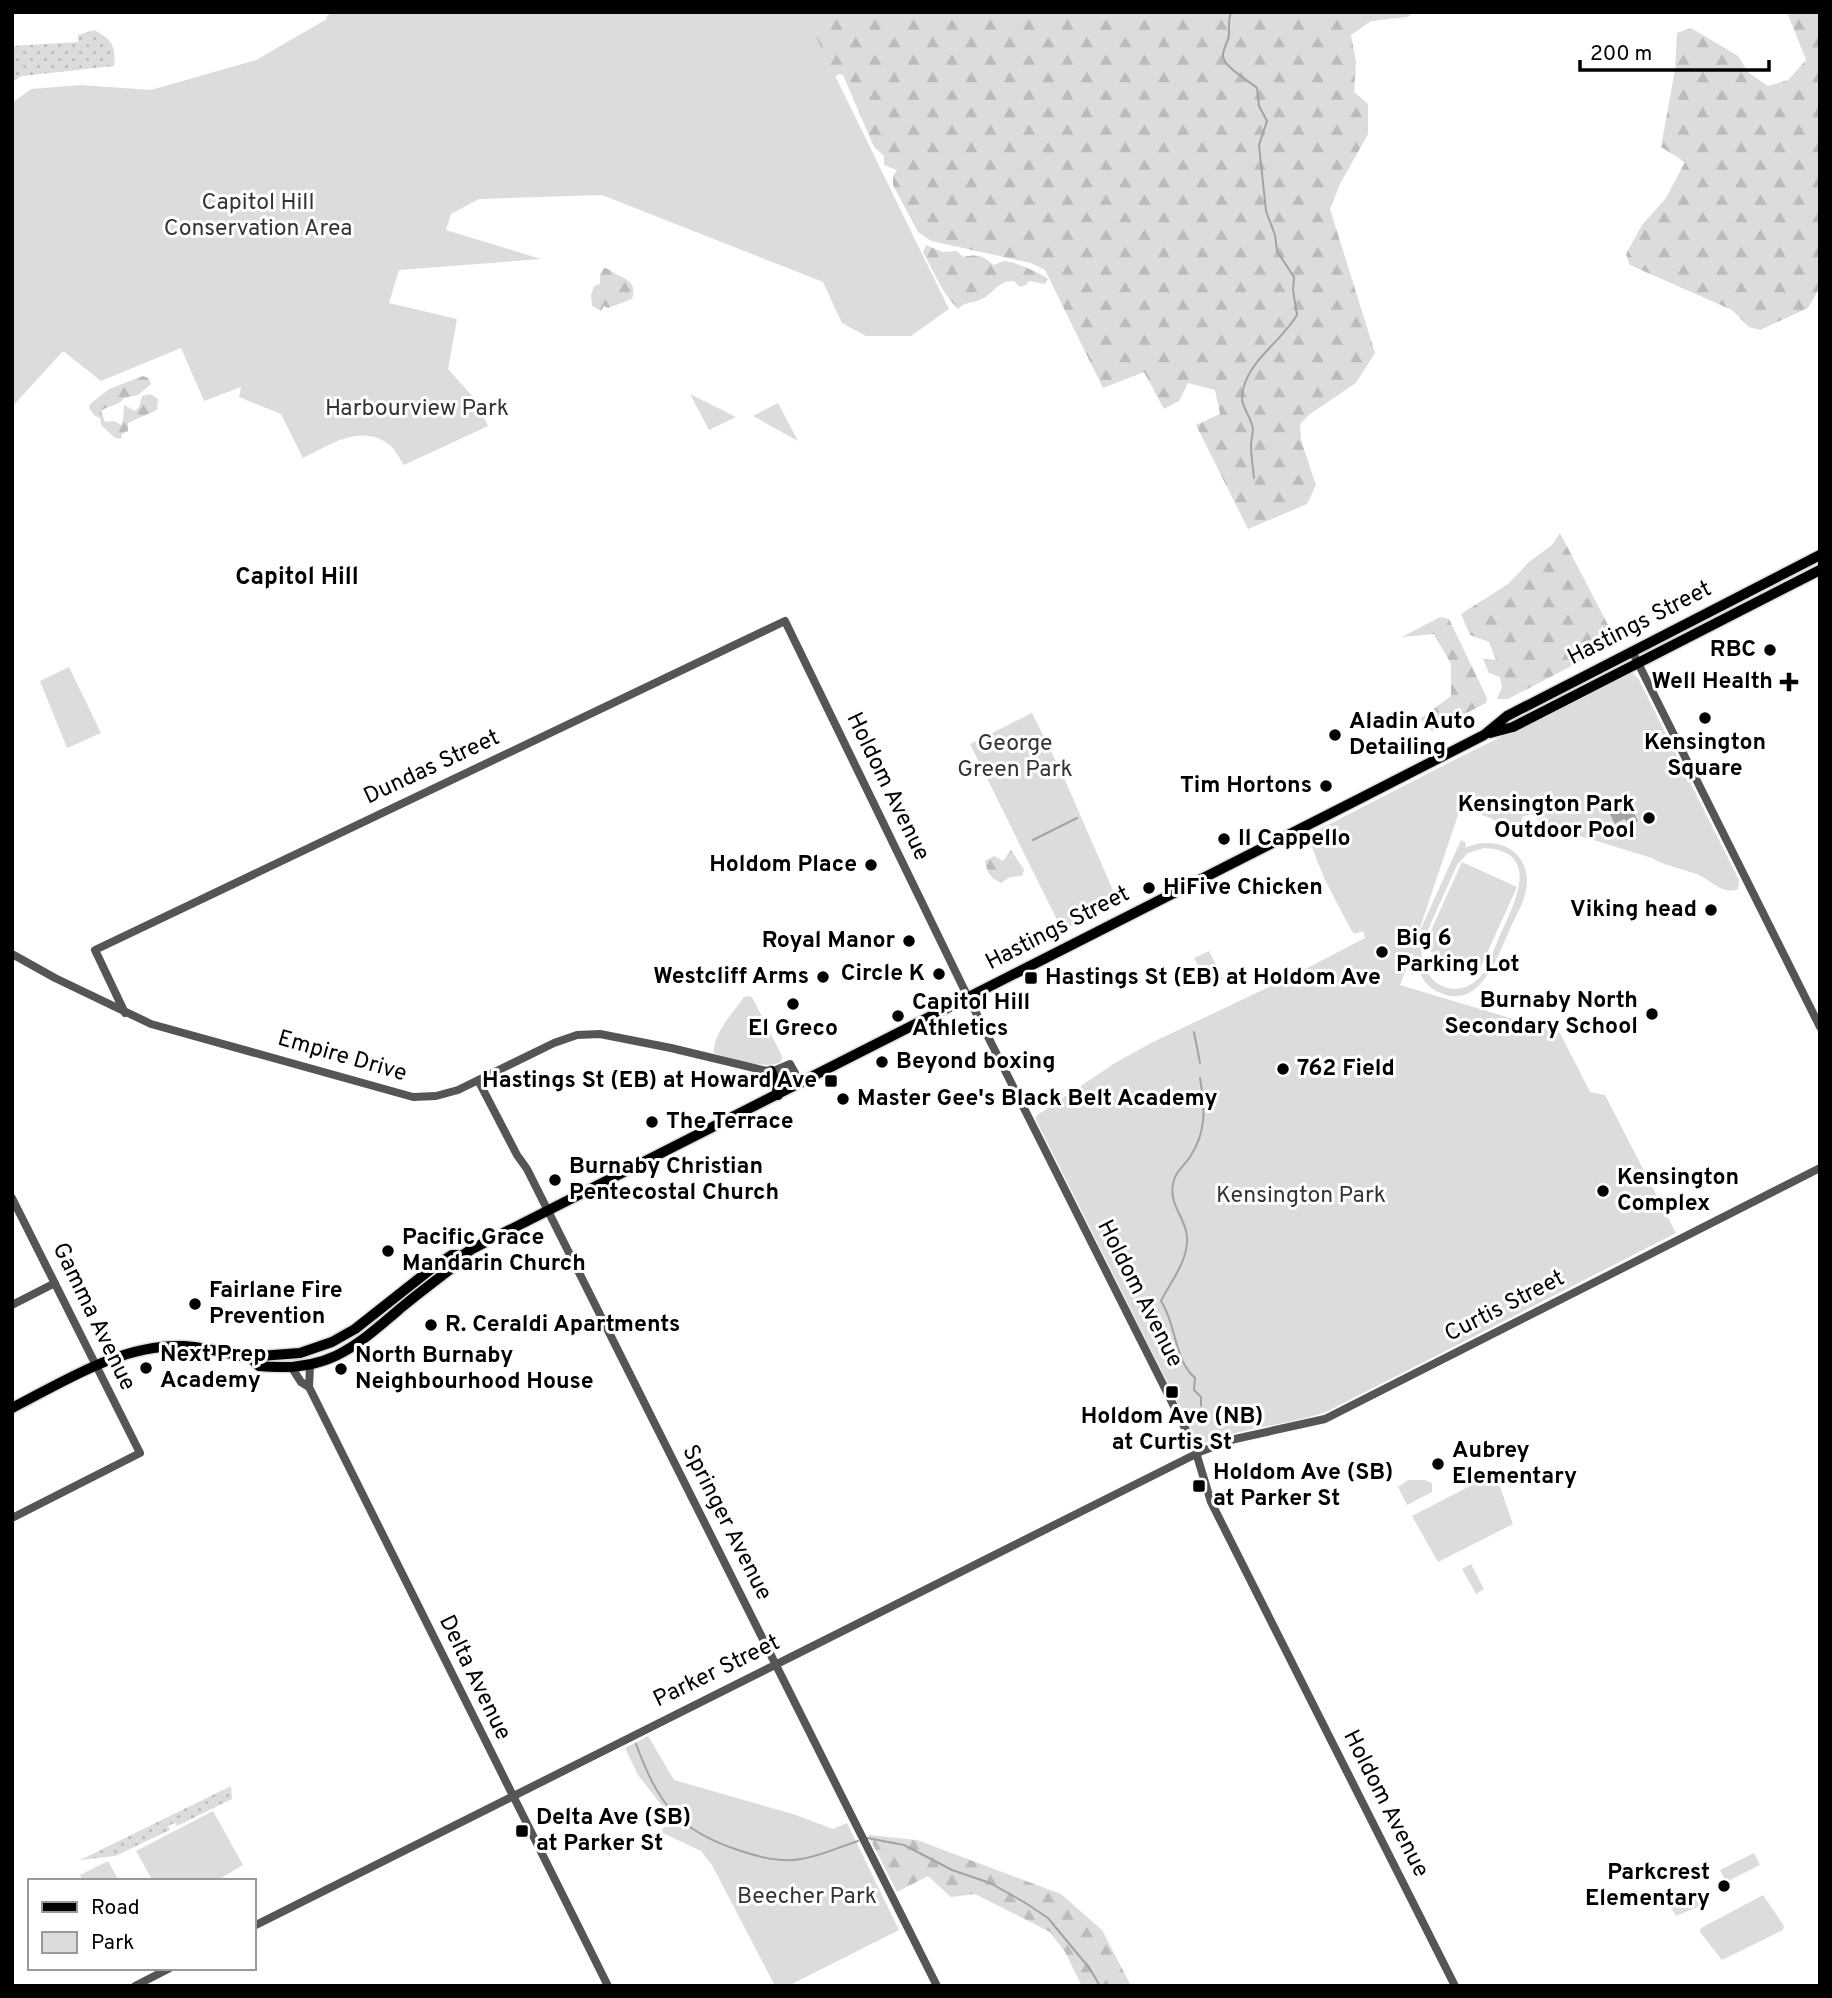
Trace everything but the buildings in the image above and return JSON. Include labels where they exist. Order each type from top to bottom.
[{"type":"main road","name":"Hastings Street","points":[[1484,735],[1507,716],[1820,555]]},
{"type":"main road","name":"Hastings Street","points":[[251,1359],[300,1353],[332,1342],[355,1329],[452,1255],[463,1255],[1484,735],[1513,727],[1820,570]]},
{"type":"main road","points":[[771,1071],[778,1096]]},
{"type":"main road","name":"Hastings Street","points":[[12,1408],[129,1352],[168,1346],[201,1348],[251,1359],[259,1366],[310,1366],[340,1355],[355,1346],[457,1264],[463,1255]]},
{"type":"street","name":"Dundas Street","points":[[125,1013],[95,950],[785,621]]},
{"type":"street","name":"Holdom Avenue","points":[[785,621],[1197,1453],[1212,1502],[1455,1986]]},
{"type":"street","points":[[1632,651],[1820,1027]]},
{"type":"street","name":"Empire Drive","points":[[12,954],[125,1013],[167,1029],[413,1097],[436,1096],[458,1090],[577,1035],[600,1034],[771,1071]]},
{"type":"street","points":[[771,1071],[790,1064],[800,1084]]},
{"type":"street","name":"Springer Avenue","points":[[478,1080],[548,1211],[937,1986]]},
{"type":"street","name":"Curtis Street","points":[[1197,1453],[1235,1439],[1325,1419],[1820,1168]]},
{"type":"street","name":"Gamma Avenue","points":[[12,1198],[140,1453],[12,1518]]},
{"type":"street","points":[[12,1305],[55,1283]]},
{"type":"street","name":"Delta Avenue","points":[[309,1387],[310,1366]]},
{"type":"street","name":"Delta Avenue","points":[[292,1368],[309,1387],[608,1986]]},
{"type":"street","name":"Parker Street","points":[[256,1925],[1197,1453]]},
{"type":"street","points":[[135,1986],[166,1970]]},
{"type":"green space","points":[[332,12],[1416,12],[1407,17],[1371,21],[1351,35],[1356,62],[1354,92],[1368,104],[1368,134],[1340,184],[1330,209],[1375,353],[1356,383],[1310,414],[1300,424],[1301,440],[1316,485],[1307,504],[1248,529],[1196,425],[1220,414],[1215,390],[1188,383],[1179,401],[1164,409],[1144,372],[1103,388],[1045,270],[1031,263],[931,241],[918,232],[893,185],[893,176],[897,170],[884,165],[884,156],[874,147],[843,75],[839,74],[833,78],[324,26],[327,16]]},
{"type":"green space","name":"Capitol Hill Conservation Area","points":[[339,12],[804,12],[949,309],[911,336],[866,336],[842,323],[823,282],[602,195],[479,199],[451,214],[446,230],[541,259],[399,270],[389,303],[457,319],[448,369],[474,398],[488,426],[404,465],[390,445],[366,436],[344,439],[303,458],[281,414],[239,397],[241,387],[204,401],[181,348],[101,381],[63,351],[12,407],[12,103],[31,89],[81,85],[151,90],[256,60]]},
{"type":"green space","points":[[1787,12],[1820,12],[1820,287],[1808,308],[1760,330],[1749,327],[1732,310],[1630,265],[1626,254],[1642,225],[1666,198],[1685,162],[1661,147],[1675,70],[1677,33],[1691,28],[1738,56],[1749,73],[1768,86],[1788,80],[1806,60]]},
{"type":"green space","points":[[94,30],[112,44],[114,66],[22,76],[12,82],[12,46],[78,42],[78,35]]},
{"type":"green space","points":[[926,245],[942,252],[957,251],[963,257],[979,256],[993,265],[1004,261],[1014,263],[1048,279],[1045,284],[1029,281],[1020,287],[1014,281],[1003,283],[984,298],[958,309],[943,289],[923,252]]},
{"type":"green space","points":[[604,268],[627,280],[632,284],[633,291],[632,299],[608,308],[604,306],[601,311],[592,306],[591,295],[594,286],[600,284],[600,275]]},
{"type":"green space","points":[[143,376],[148,378],[151,384],[138,395],[124,398],[101,411],[105,422],[114,421],[121,425],[124,405],[135,411],[142,396],[150,394],[158,399],[157,410],[128,423],[128,431],[122,434],[121,439],[115,438],[101,425],[100,418],[89,408],[90,404],[109,389]]},
{"type":"green space","points":[[690,394],[736,417],[709,430]]},
{"type":"green space","points":[[778,403],[798,441],[753,416]]},
{"type":"green space","points":[[1560,533],[1617,642],[1508,699],[1497,699],[1502,687],[1500,677],[1489,673],[1483,659],[1496,660],[1489,642],[1470,635],[1461,614],[1508,584],[1529,562],[1552,545]]},
{"type":"green space","points":[[1440,617],[1449,619],[1487,698],[1486,703],[1432,731],[1420,719],[1451,696],[1451,664],[1434,634],[1402,637]]},
{"type":"green space","points":[[69,667],[101,733],[67,748],[40,681]]},
{"type":"green space","name":"Kensington Park","points":[[1632,673],[1638,678],[1739,880],[1738,889],[1728,891],[1699,875],[1652,858],[1541,824],[1533,814],[1523,816],[1518,830],[1461,806],[1417,937],[1461,840],[1466,843],[1465,848],[1486,843],[1506,847],[1515,852],[1525,869],[1527,881],[1523,900],[1491,970],[1473,990],[1462,996],[1448,995],[1433,989],[1422,977],[1412,953],[1400,985],[1560,1033],[1590,1092],[1605,1095],[1676,1233],[1328,1411],[1201,1444],[1197,1442],[1036,1116],[1115,1063],[1153,1042],[1365,938],[1363,931],[1354,934],[1324,878],[1309,840],[1312,833]],"holes":[[[1484,848],[1502,851],[1513,858],[1519,869],[1517,895],[1512,909],[1483,974],[1468,986],[1447,988],[1430,976],[1424,967],[1422,943],[1457,865],[1468,853]]]},
{"type":"green space","name":"George Green Park","points":[[1032,713],[1061,771],[1119,904],[1062,930],[970,744]]},
{"type":"green space","points":[[1011,850],[1024,870],[1022,876],[1010,877],[1001,883],[990,874],[985,861],[994,856],[1003,861]]},
{"type":"green space","points":[[1462,862],[1517,887],[1478,973],[1423,948]]},
{"type":"green space","points":[[1209,951],[1223,979],[1208,986],[1194,958]]},
{"type":"green space","points":[[744,997],[752,997],[782,1056],[781,1062],[757,1064],[714,1053],[716,1038],[724,1023]]},
{"type":"green space","points":[[1495,1473],[1513,1524],[1438,1562],[1412,1516]]},
{"type":"green space","points":[[1408,1480],[1425,1480],[1432,1483],[1432,1492],[1407,1505],[1398,1487]]},
{"type":"green space","points":[[1471,1564],[1484,1589],[1476,1594],[1462,1569]]},
{"type":"green space","name":"Beecher Park","points":[[648,1736],[674,1780],[793,1814],[833,1829],[847,1823],[899,1930],[788,1986],[775,1986],[712,1865],[701,1851],[663,1833],[662,1829],[675,1822],[638,1775],[625,1748]]},
{"type":"green space","points":[[231,1786],[232,1799],[177,1826],[175,1823],[168,1826],[170,1830],[115,1856],[80,1860]]},
{"type":"green space","points":[[213,1811],[243,1865],[219,1879],[152,1879],[136,1851]]},
{"type":"green space","points":[[868,1835],[917,1840],[1061,1894],[1102,1930],[1131,1986],[1082,1986],[1065,1952],[1050,1932],[975,1894],[951,1897],[928,1876],[897,1892]]},
{"type":"green space","points":[[1754,1853],[1760,1865],[1726,1882],[1720,1870]]},
{"type":"green space","points":[[108,1861],[118,1879],[82,1879],[80,1875]]},
{"type":"green space","points":[[1691,1889],[1700,1906],[1676,1916],[1669,1903],[1681,1897],[1682,1900],[1688,1897],[1686,1892]]},
{"type":"green space","points":[[1763,1895],[1784,1926],[1783,1930],[1722,1960],[1700,1932],[1701,1928]]},
{"type":"water","points":[[1614,802],[1620,808],[1629,803],[1638,821],[1631,825],[1624,819],[1615,824],[1606,806]]},
{"type":"waterway","points":[[1231,12],[1224,59],[1231,68],[1257,88],[1259,106],[1267,121],[1259,145],[1266,211],[1275,235],[1277,251],[1294,277],[1297,315],[1255,364],[1245,383],[1242,397],[1253,429],[1251,445],[1254,478]]},
{"type":"waterway","points":[[1033,840],[1077,818]]},
{"type":"waterway","points":[[1194,1032],[1200,1063]]},
{"type":"waterway","points":[[1200,1078],[1204,1109],[1202,1128],[1196,1147],[1176,1176],[1172,1191],[1186,1229],[1187,1245],[1182,1262],[1161,1301],[1183,1361],[1195,1378],[1194,1390],[1201,1397],[1201,1406]]},
{"type":"waterway","points":[[636,1744],[653,1783],[672,1812],[699,1833],[717,1842],[753,1855],[785,1860],[816,1856],[858,1841]]},
{"type":"waterway","points":[[867,1838],[904,1845],[952,1870],[990,1883],[1024,1902],[1048,1918],[1090,1969],[1100,1986]]},
{"type":"place","name":"RBC","points":[[1770,650]]},
{"type":"place","name":"Well Health","points":[[1789,682]]},
{"type":"place","name":"Kensington Square","points":[[1705,718]]},
{"type":"place","name":"Aladin Auto Detailing","points":[[1335,735]]},
{"type":"place","name":"Tim Hortons","points":[[1326,786]]},
{"type":"place","name":"Kensington Park Outdoor Pool","points":[[1649,818]]},
{"type":"place","name":"Il Cappello","points":[[1224,839]]},
{"type":"place","name":"Holdom Place","points":[[871,865]]},
{"type":"place","name":"HiFive Chicken","points":[[1149,888]]},
{"type":"place","name":"Viking head","points":[[1711,910]]},
{"type":"place","name":"Royal Manor","points":[[909,941]]},
{"type":"place","name":"Big 6 Parking Lot","points":[[1382,952]]},
{"type":"place","name":"Circle K","points":[[939,974]]},
{"type":"place","name":"Westcliff Arms","points":[[823,977]]},
{"type":"place","name":"Hastings St (EB) at Holdom Ave","points":[[1031,978]]},
{"type":"place","name":"El Greco","points":[[793,1004]]},
{"type":"place","name":"Burnaby North Secondary School","points":[[1652,1014]]},
{"type":"place","name":"Capitol Hill Athletics","points":[[898,1016]]},
{"type":"place","name":"Beyond boxing","points":[[882,1062]]},
{"type":"place","name":"762 Field","points":[[1283,1069]]},
{"type":"place","name":"Hastings St (EB) at Howard Ave","points":[[831,1081]]},
{"type":"place","name":"Master Gee's Black Belt Academy","points":[[843,1099]]},
{"type":"place","name":"The Terrace","points":[[652,1122]]},
{"type":"place","name":"Burnaby Christian Pentecostal Church","points":[[555,1180]]},
{"type":"place","name":"Kensington Complex","points":[[1603,1191]]},
{"type":"place","name":"Pacific Grace Mandarin Church","points":[[388,1251]]},
{"type":"place","name":"Fairlane Fire Prevention","points":[[195,1304]]},
{"type":"place","name":"R. Ceraldi Apartments","points":[[431,1325]]},
{"type":"place","name":"Next Prep Academy","points":[[146,1368]]},
{"type":"place","name":"North Burnaby Neighbourhood House","points":[[341,1369]]},
{"type":"place","name":"Holdom Ave (NB) at Curtis St","points":[[1172,1392]]},
{"type":"place","name":"Aubrey Elementary","points":[[1438,1464]]},
{"type":"place","name":"Holdom Ave (SB) at Parker St","points":[[1199,1486]]},
{"type":"place","name":"Delta Ave (SB) at Parker St","points":[[522,1831]]},
{"type":"place","name":"Parkcrest Elementary","points":[[1724,1886]]},
{"type":"district","name":"Capitol Hill","points":[[297,578]]},
{"type":"park label","name":"Harbourview Park","points":[[417,409]]}]
